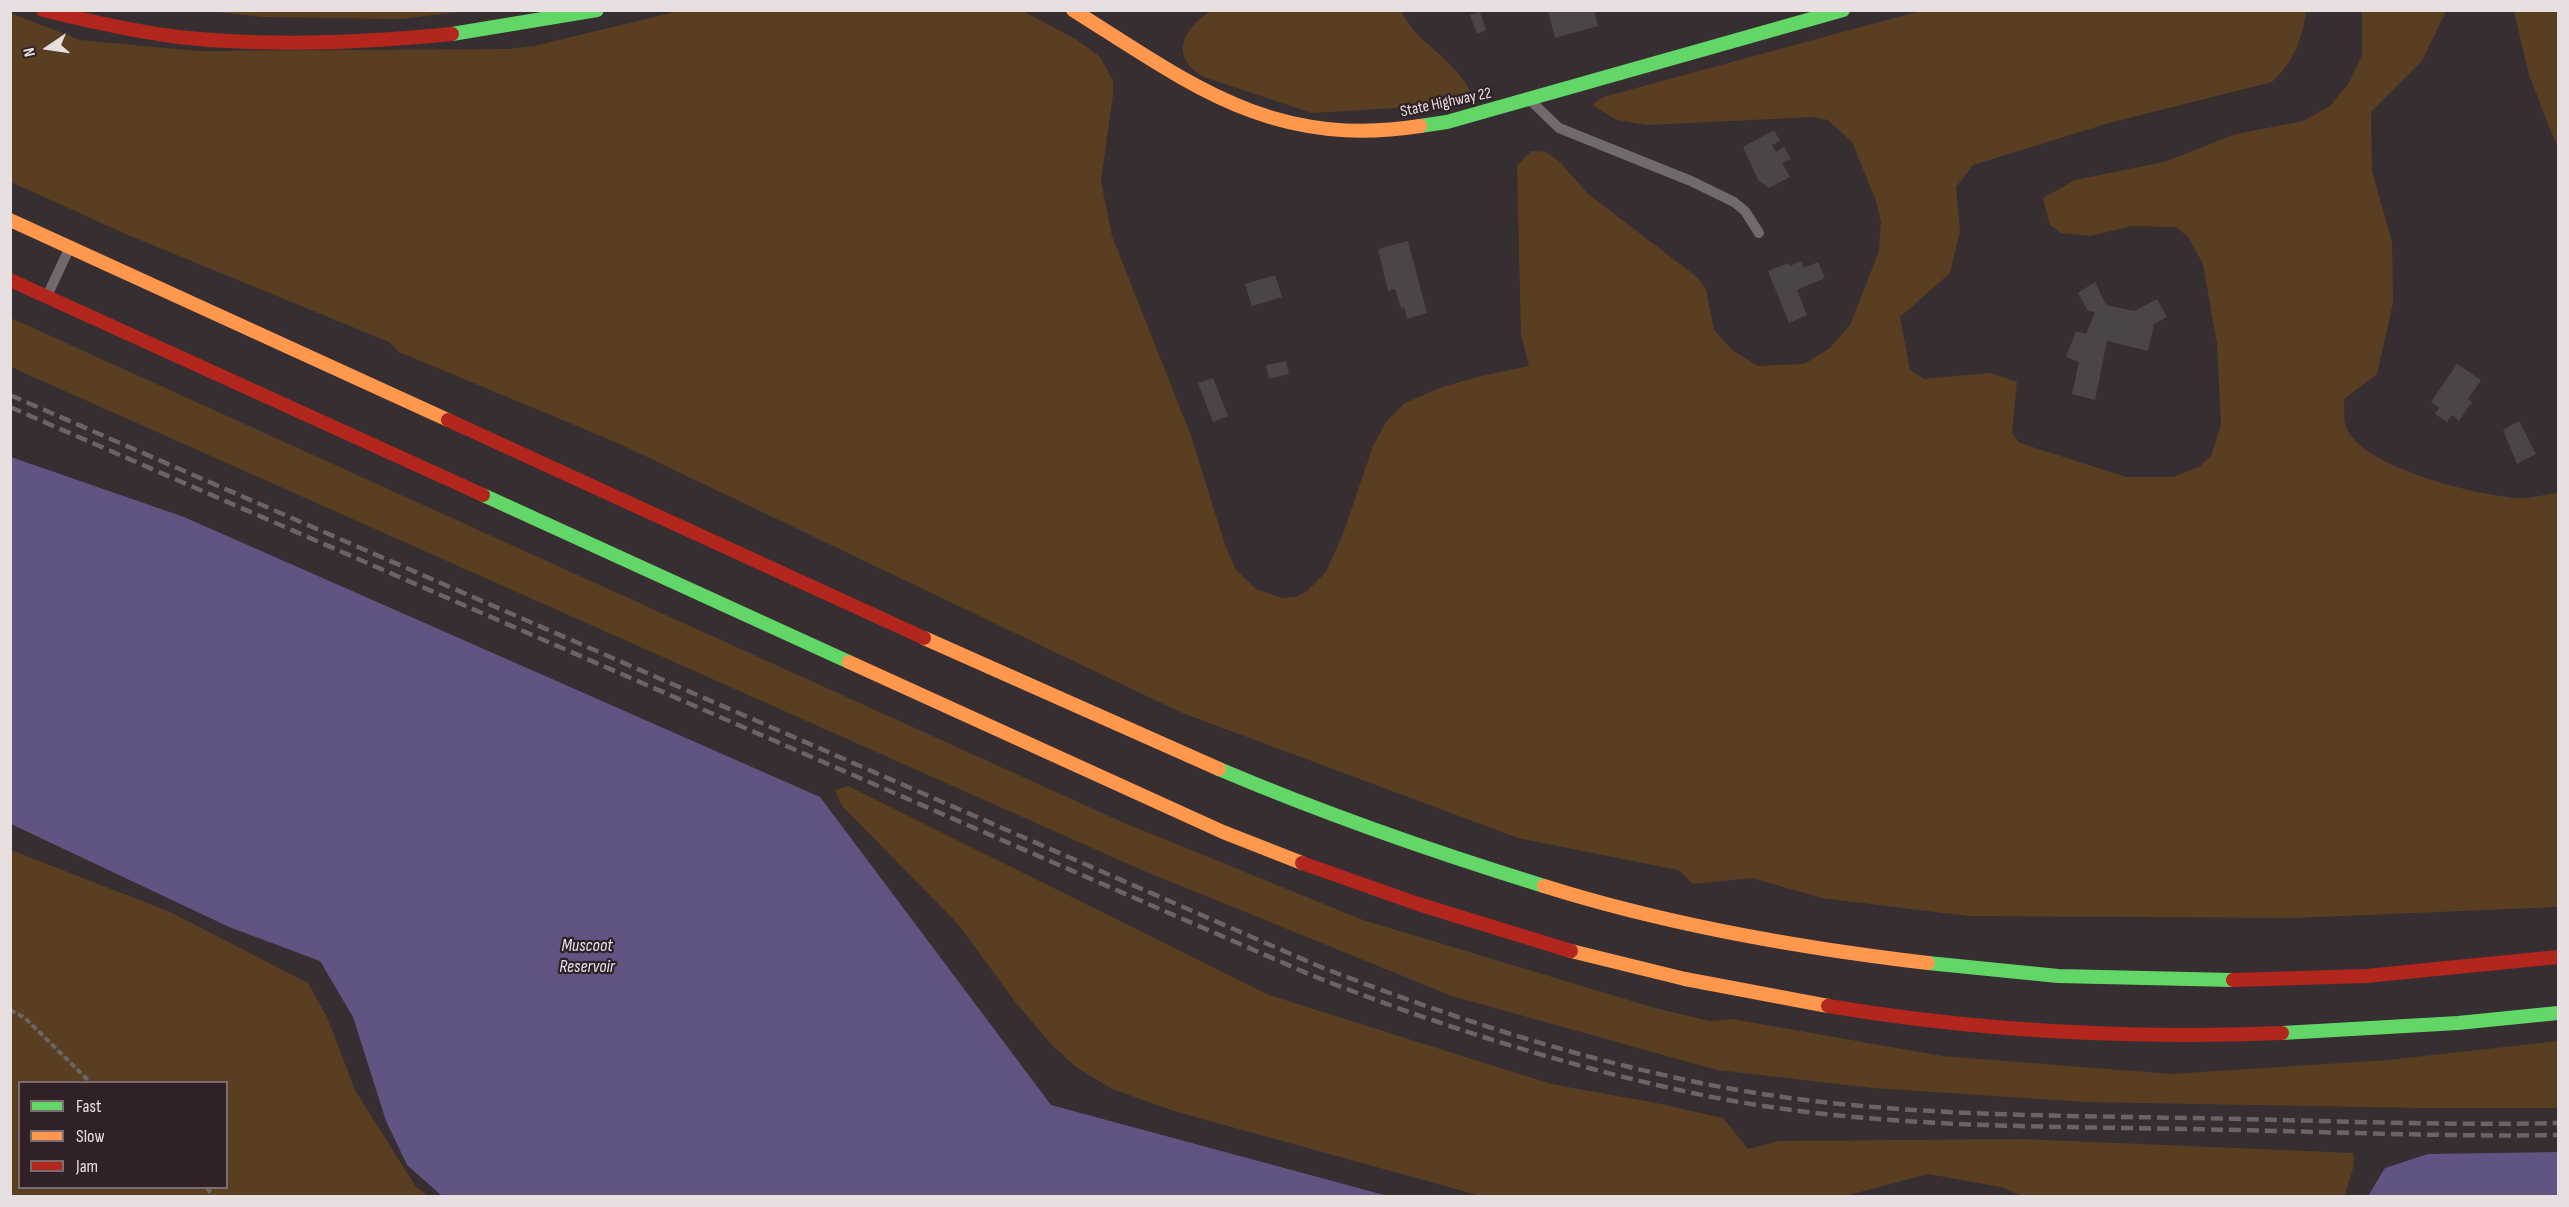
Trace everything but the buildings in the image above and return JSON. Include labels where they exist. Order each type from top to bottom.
[{"type":"main road","points":[[43,10],[120,28],[176,36],[287,43],[346,42],[458,33],[555,19],[597,10]]},
{"type":"main road","name":"State Highway 22","points":[[1073,10],[1089,15],[1150,61],[1220,100],[1251,113],[1309,128],[1342,132],[1413,129],[1447,122],[1843,10]]},
{"type":"main road","points":[[10,220],[1037,690],[1234,777],[1346,822],[1428,851],[1552,889],[1656,916],[1763,938],[1869,956],[2081,976],[2191,980],[2299,979],[2408,973],[2559,957]]},
{"type":"main road","points":[[10,280],[1223,832],[1337,878],[1537,942],[1644,970],[1754,993],[1872,1012],[1969,1023],[2053,1029],[2190,1035],[2301,1034],[2412,1029],[2559,1013]]},
{"type":"lane","points":[[1530,100],[1559,128],[1691,181],[1734,202],[1746,211],[1759,233]]},
{"type":"lane","points":[[46,297],[69,247]]},
{"type":"path","points":[[10,1010],[25,1018],[88,1081]]},
{"type":"shaded area","points":[[467,10],[401,19],[264,17],[207,11]]},
{"type":"shaded area","points":[[683,10],[1023,11],[1077,40],[1100,57],[1113,81],[1101,181],[1112,236],[1191,436],[1225,545],[1236,570],[1256,589],[1282,598],[1296,597],[1307,591],[1326,572],[1343,534],[1373,446],[1386,422],[1405,403],[1442,387],[1529,366],[1521,334],[1517,166],[1531,151],[1546,152],[1559,161],[1588,194],[1697,277],[1706,289],[1714,330],[1732,350],[1758,366],[1804,364],[1830,348],[1850,325],[1879,251],[1881,221],[1876,201],[1852,142],[1828,120],[1814,117],[1647,125],[1617,120],[1592,105],[1603,97],[1920,11],[2306,11],[2296,50],[2286,67],[2272,82],[2109,123],[1973,165],[1956,187],[1960,231],[1950,273],[1900,317],[1910,370],[1924,379],[1990,373],[2017,382],[2012,433],[2020,443],[2126,477],[2173,477],[2199,467],[2211,456],[2221,425],[2217,344],[2203,264],[2188,237],[2176,227],[2132,226],[2091,236],[2061,233],[2050,225],[2043,198],[2075,180],[2164,162],[2236,134],[2303,121],[2330,106],[2348,84],[2362,55],[2362,11],[2446,11],[2422,61],[2371,112],[2372,171],[2392,242],[2393,303],[2377,374],[2344,399],[2345,420],[2346,427],[2356,442],[2396,467],[2422,477],[2499,496],[2527,498],[2558,493],[2558,907],[2295,918],[1968,916],[1822,898],[1752,878],[1693,884],[1678,870],[1518,838],[1180,712],[620,444],[399,352],[389,342],[128,235],[11,182],[11,13],[80,40],[198,51],[508,49],[534,46]]},
{"type":"shaded area","points":[[1211,11],[1401,11],[1414,31],[1452,66],[1470,91],[1464,104],[1312,113],[1204,77],[1193,69],[1186,61],[1183,43],[1193,26]]},
{"type":"shaded area","points":[[2514,11],[2558,11],[2558,149],[2529,75]]},
{"type":"shaded area","points":[[11,318],[1122,822],[1363,920],[1655,1008],[1710,1021],[1732,1019],[1942,1056],[2172,1074],[2388,1060],[2558,1041],[2558,1108],[2085,1102],[1873,1088],[1717,1070],[1452,996],[1137,868],[11,367]]},
{"type":"shaded area","points":[[848,786],[1269,995],[1551,1084],[1723,1118],[1748,1149],[1779,1141],[2022,1139],[2353,1153],[2353,1170],[2345,1196],[2022,1196],[2001,1187],[1928,1174],[1845,1196],[1481,1196],[1174,1111],[1112,1089],[1076,1067],[1052,1045],[1016,1003],[958,924],[842,806],[835,790]]},
{"type":"shaded area","points":[[11,850],[170,912],[308,983],[327,1017],[355,1090],[416,1187],[428,1196],[11,1196]]},
{"type":"water","name":"Muscoot Reservoir","points":[[11,457],[184,517],[820,797],[1051,1105],[1388,1196],[442,1196],[407,1165],[386,1121],[353,1017],[320,961],[229,927],[11,824]]},
{"type":"water","points":[[2558,1152],[2558,1196],[2368,1196],[2385,1168],[2428,1154]]},
{"type":"railway","points":[[10,395],[1316,965],[1454,1016],[1548,1045],[1643,1070],[1753,1093],[1877,1107],[2065,1116],[2420,1123],[2558,1123]]},
{"type":"railway","points":[[10,407],[1311,975],[1450,1026],[1544,1056],[1640,1081],[1750,1104],[1875,1119],[2063,1127],[2420,1135],[2558,1135]]},
{"type":"traffic: fast","points":[[452,34],[597,10]]},
{"type":"traffic: fast","points":[[1420,126],[1447,122],[1843,10]]},
{"type":"traffic: fast","points":[[483,495],[849,662]]},
{"type":"traffic: fast","points":[[1219,769],[1380,832],[1544,886]]},
{"type":"traffic: fast","points":[[1928,963],[2058,976],[2233,980]]},
{"type":"traffic: fast","points":[[2282,1033],[2458,1023],[2558,1013]]},
{"type":"traffic: slow","points":[[1073,10],[1195,85],[1235,104],[1276,119],[1320,128],[1367,131],[1420,126]]},
{"type":"traffic: slow","points":[[10,220],[448,420]]},
{"type":"traffic: slow","points":[[924,638],[1219,769]]},
{"type":"traffic: slow","points":[[849,662],[1223,832],[1302,863]]},
{"type":"traffic: slow","points":[[1544,886],[1686,924],[1831,950],[1928,963]]},
{"type":"traffic: slow","points":[[1571,951],[1685,979],[1828,1006]]},
{"type":"traffic: jam","points":[[43,10],[144,32],[246,42],[315,43],[452,34]]},
{"type":"traffic: jam","points":[[10,280],[483,495]]},
{"type":"traffic: jam","points":[[448,420],[924,638]]},
{"type":"traffic: jam","points":[[1302,863],[1418,904],[1571,951]]},
{"type":"traffic: jam","points":[[2233,980],[2366,976],[2558,957]]},
{"type":"traffic: jam","points":[[1828,1006],[1941,1022],[2054,1031],[2168,1035],[2282,1033]]}]
